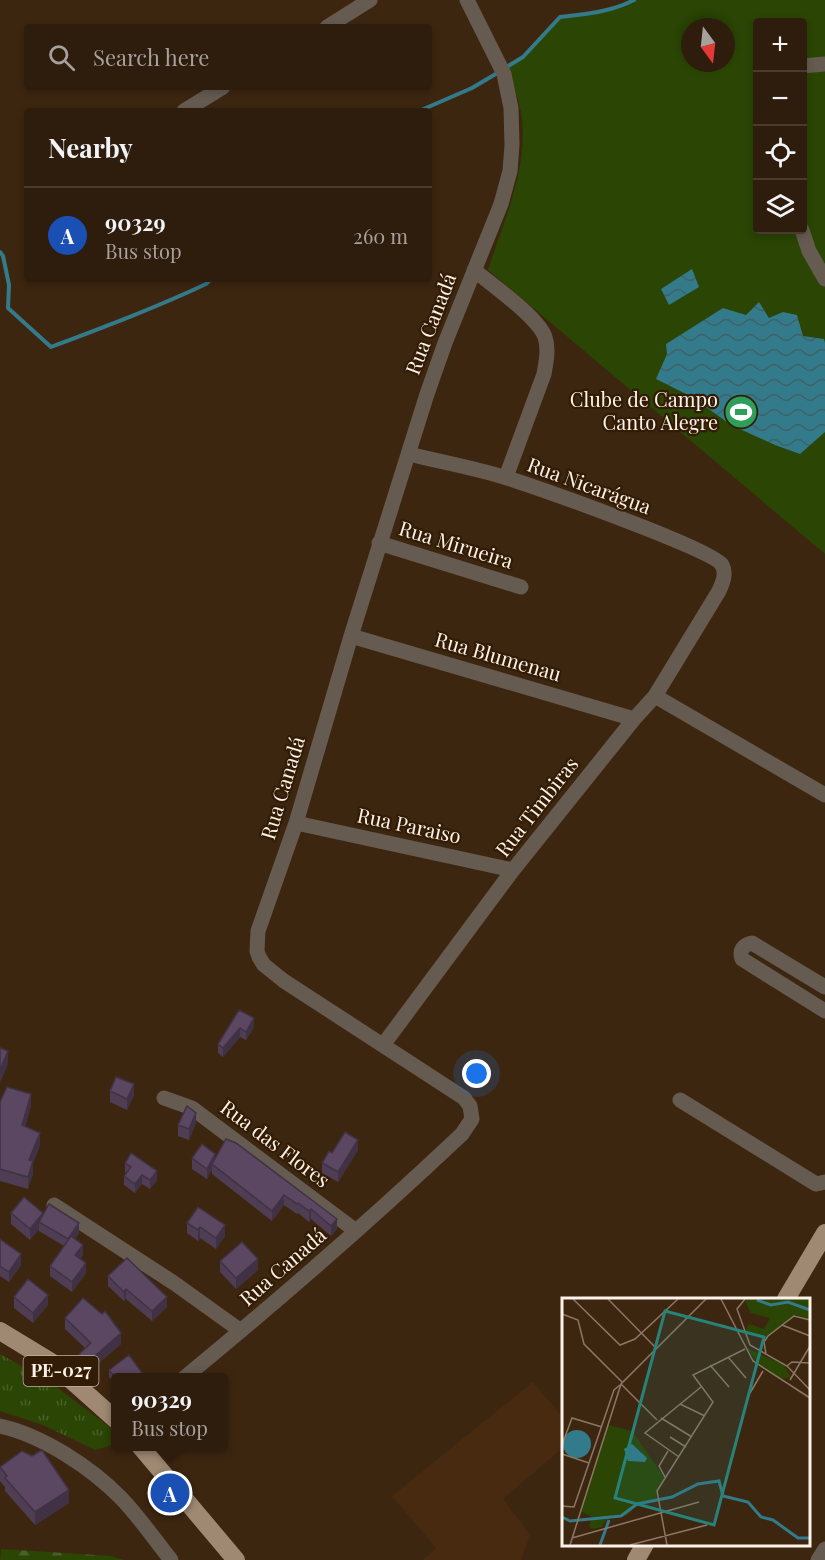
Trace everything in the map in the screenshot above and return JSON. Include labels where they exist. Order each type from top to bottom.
[{"type":"main road","points":[[787,1298],[819,1255],[825,1233]]},
{"type":"main road","name":"PE-027","points":[[0,1331],[51,1362],[111,1416]]},
{"type":"main road","points":[[144,1451],[236,1560]]},
{"type":"main road","points":[[636,1560],[644,1545]]},
{"type":"street","points":[[332,24],[369,0]]},
{"type":"street","name":"Rua Canadá","points":[[189,1373],[356,1231],[462,1134],[472,1119],[470,1106],[464,1098],[279,977],[264,965],[257,951],[258,931],[296,823],[379,543],[445,343],[501,204],[510,171],[511,108],[501,68],[469,3]]},
{"type":"street","points":[[807,66],[825,64]]},
{"type":"street","points":[[189,108],[218,90]]},
{"type":"street","points":[[803,234],[809,251],[825,279]]},
{"type":"street","points":[[474,270],[535,321],[544,335],[547,346],[544,374],[506,477]]},
{"type":"street","name":"Rua Nicarágua","points":[[409,453],[506,477],[702,551],[716,559],[722,566],[723,581],[719,591]]},
{"type":"street","name":"Rua Mirueira","points":[[379,543],[521,587]]},
{"type":"street","name":"Rua Timbiras","points":[[383,1045],[513,870],[655,696],[719,591]]},
{"type":"street","name":"Rua Blumenau","points":[[351,636],[634,719]]},
{"type":"street","points":[[655,696],[825,795]]},
{"type":"street","name":"Rua Paraiso","points":[[296,823],[513,870]]},
{"type":"street","points":[[825,987],[752,943],[742,948],[740,953],[742,959],[825,1011]]},
{"type":"street","name":"Rua das Flores","points":[[164,1098],[192,1108],[356,1231]]},
{"type":"street","points":[[680,1100],[820,1183]]},
{"type":"street","points":[[54,1205],[174,1283],[241,1331]]},
{"type":"street","points":[[0,1426],[15,1429],[40,1440],[87,1469],[122,1498],[171,1560]]},
{"type":"street","points":[[818,1560],[825,1548]]},
{"type":"shaded area","points":[[533,1382],[562,1417],[562,1449],[503,1499],[530,1535],[521,1560],[423,1560],[436,1548],[392,1496]]},
{"type":"green space","name":"Clube de Campo Canto Alegre","points":[[634,0],[825,0],[825,554],[488,270],[514,192],[522,152],[521,112],[507,67],[523,57],[560,17],[616,7]]},
{"type":"green space","points":[[0,1354],[50,1382],[111,1428],[111,1445],[95,1450],[43,1425],[0,1411]]},
{"type":"green space","points":[[1,1549],[111,1556],[124,1560],[0,1560]]},
{"type":"water","points":[[692,269],[699,287],[669,305],[661,289]]},
{"type":"water","points":[[759,302],[769,318],[783,312],[797,315],[803,336],[824,339],[825,432],[800,454],[731,425],[692,397],[656,379],[667,354],[666,344],[723,308],[746,315]]},
{"type":"building","points":[[239,1010],[254,1018],[246,1032],[240,1028],[223,1048],[218,1044]]},
{"type":"building","points":[[0,1048],[8,1051],[0,1070]]},
{"type":"building","points":[[116,1077],[134,1084],[127,1099],[110,1091]]},
{"type":"building","points":[[7,1087],[31,1094],[22,1125],[40,1133],[29,1160],[33,1161],[28,1177],[0,1169],[0,1102]]},
{"type":"building","points":[[187,1106],[196,1113],[189,1129],[178,1125]]},
{"type":"building","points":[[345,1132],[358,1140],[338,1172],[322,1163],[329,1151],[332,1153]]},
{"type":"building","points":[[226,1139],[236,1143],[337,1219],[331,1226],[311,1209],[309,1211],[284,1195],[272,1211],[212,1164]]},
{"type":"building","points":[[202,1144],[215,1154],[207,1169],[192,1158]]},
{"type":"building","points":[[131,1153],[157,1171],[150,1180],[142,1175],[135,1184],[124,1176],[131,1167],[125,1163]]},
{"type":"building","points":[[24,1197],[43,1213],[30,1229],[11,1213]]},
{"type":"building","points":[[49,1204],[79,1223],[68,1239],[39,1222]]},
{"type":"building","points":[[198,1207],[225,1225],[216,1238],[200,1227],[198,1230],[187,1223]]},
{"type":"building","points":[[71,1236],[83,1245],[75,1255],[86,1263],[72,1282],[50,1266]]},
{"type":"building","points":[[0,1239],[21,1254],[9,1272],[0,1266]]},
{"type":"building","points":[[242,1242],[258,1259],[236,1278],[220,1261]]},
{"type":"building","points":[[127,1258],[167,1297],[152,1311],[126,1289],[124,1292],[108,1276]]},
{"type":"building","points":[[28,1279],[48,1295],[33,1313],[14,1297]]},
{"type":"building","points":[[83,1298],[102,1314],[105,1311],[121,1333],[87,1363],[79,1354],[91,1343],[65,1318]]},
{"type":"building","points":[[129,1355],[142,1373],[112,1373],[109,1370]]},
{"type":"building","points":[[42,1450],[69,1490],[35,1512],[5,1478],[7,1476],[0,1467],[22,1451],[32,1456]]},
{"type":"waterway","points":[[505,68],[523,57],[560,17],[607,10],[634,0]]},
{"type":"waterway","points":[[426,108],[472,88],[499,72]]},
{"type":"waterway","points":[[0,252],[3,256],[9,285],[8,308],[51,347],[168,301],[208,282]]},
{"type":"place","name":"Clube de Campo Canto Alegre","points":[[741,412]]},
{"type":"place","name":"90329","points":[[170,1493]]}]
